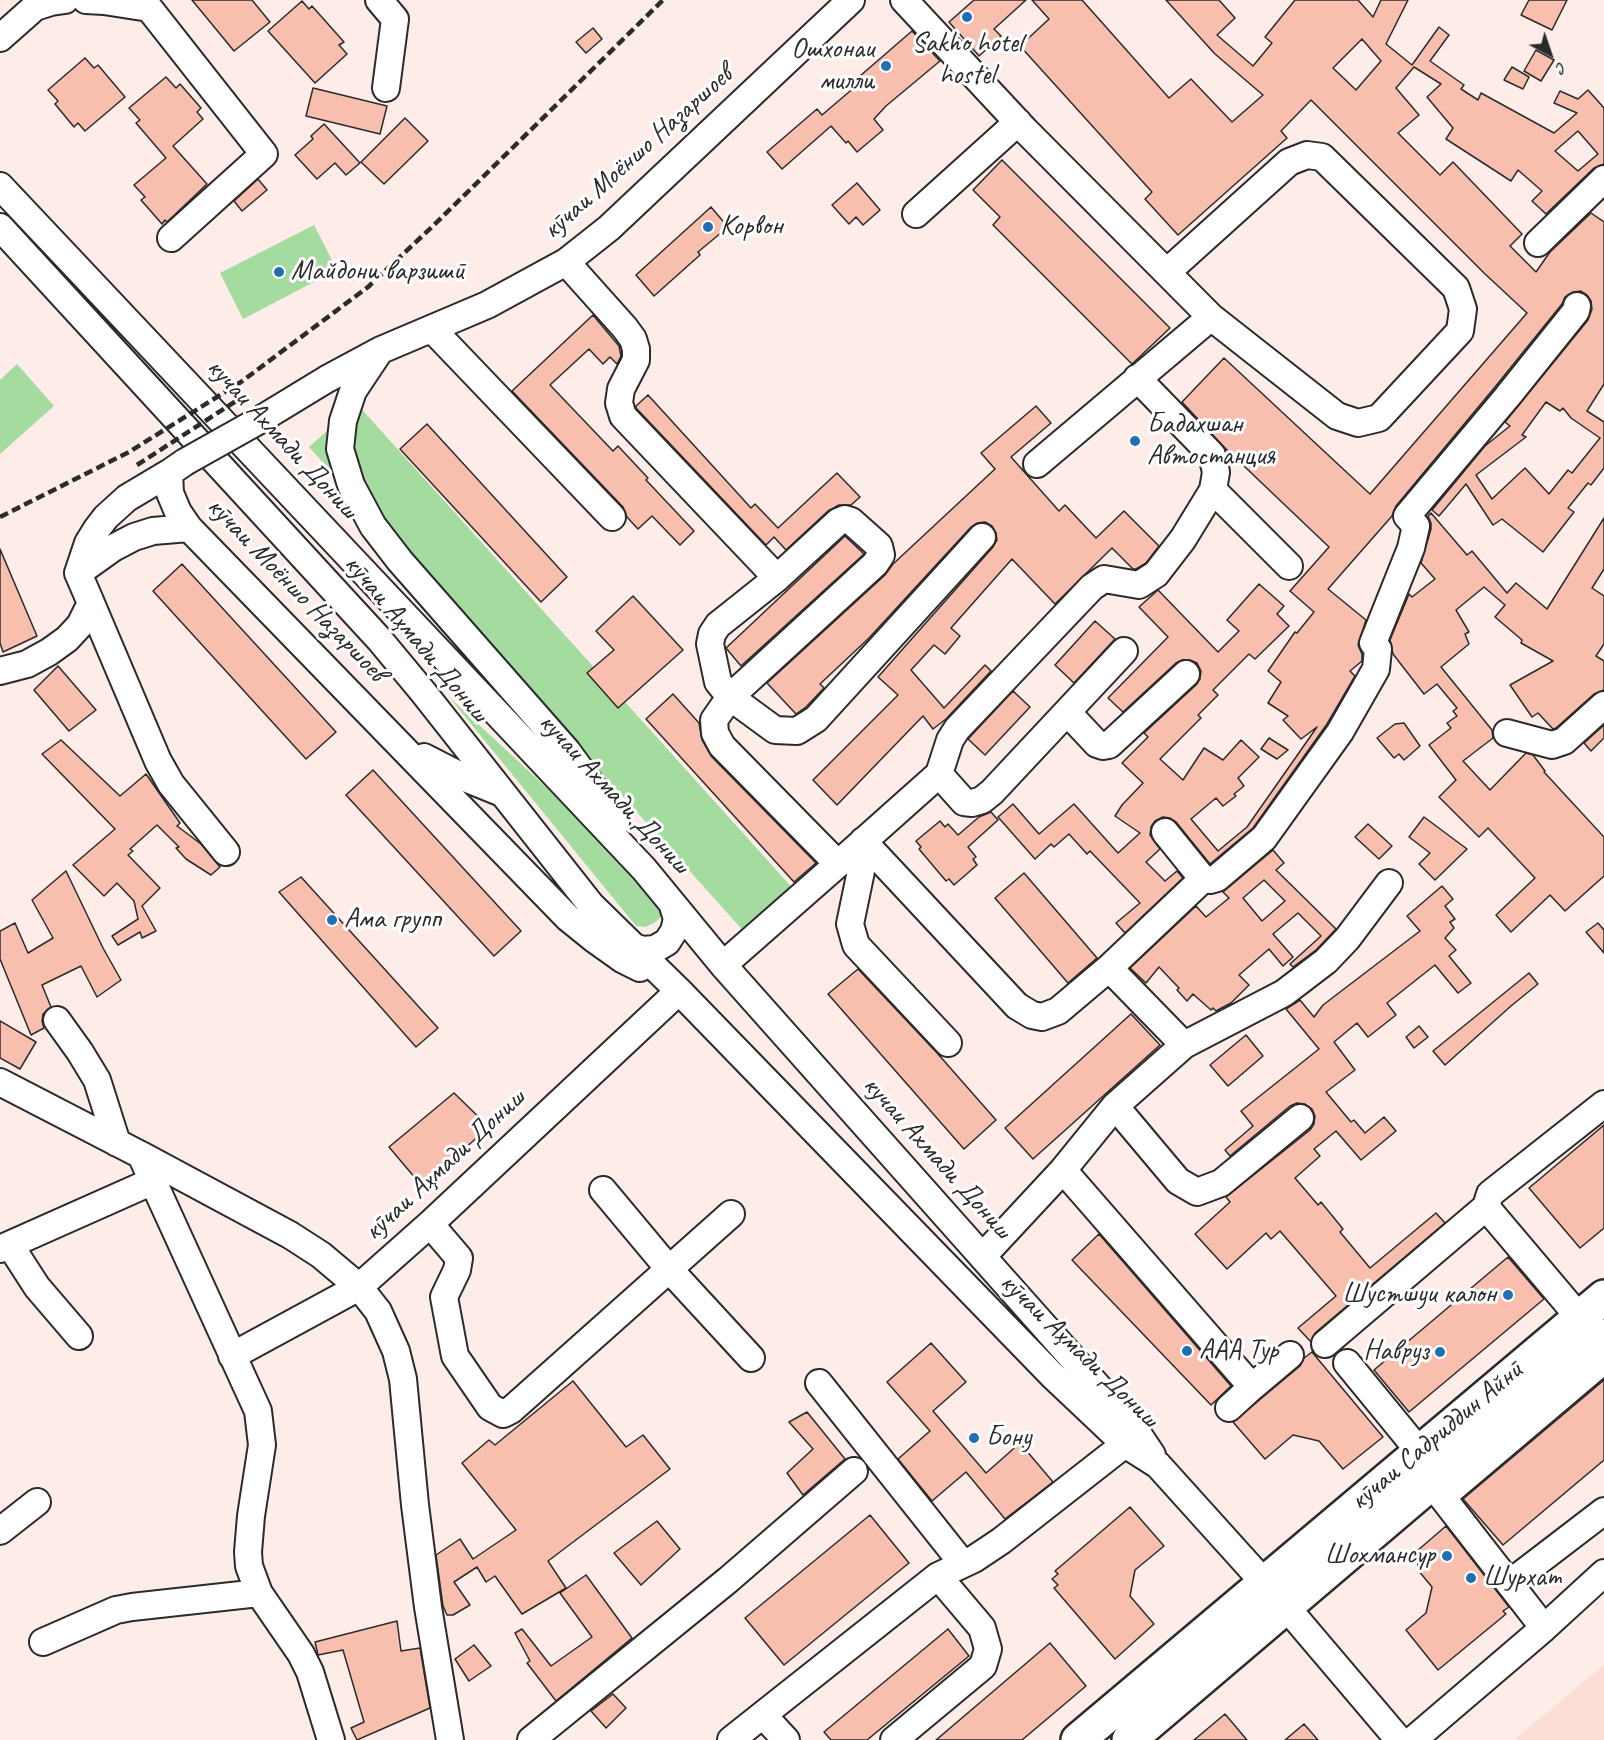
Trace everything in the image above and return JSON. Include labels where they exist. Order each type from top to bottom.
[{"type":"highway","name":"кӯчаи Садриддин Айнӣ","points":[[1136,1738],[1287,1608],[1437,1490],[1591,1327],[1604,1296]]},
{"type":"highway","name":"кӯчаи Садриддин Айнӣ","points":[[1078,1740],[1419,1451],[1591,1327]]},
{"type":"street","points":[[0,38],[35,7],[65,0]]},
{"type":"street","points":[[86,0],[149,8],[264,154],[171,238]]},
{"type":"street","points":[[380,0],[395,19],[386,88]]},
{"type":"street","name":"кӯчаи Моёншо Назаршоев","points":[[675,988],[622,959],[568,918],[189,528],[178,512],[170,493],[177,468],[327,378],[381,350],[486,305],[566,262],[609,228],[851,0]]},
{"type":"street","points":[[904,0],[1018,122],[1211,317],[1337,416],[1358,423],[1379,418],[1460,331],[1463,309],[1456,288],[1322,156],[1307,155],[1289,162],[1167,272]]},
{"type":"street","points":[[916,214],[1018,122]]},
{"type":"street","points":[[1538,243],[1604,178]]},
{"type":"street","name":"кучаи Ахмади Дониш","points":[[0,186],[644,869],[723,965],[1132,1425],[1158,1465]]},
{"type":"street","name":"кӯчаи Аҳмади Дониш","points":[[0,227],[379,639],[591,905],[675,988],[1052,1375],[1125,1444],[1158,1465],[1287,1608],[1399,1740]]},
{"type":"street","points":[[566,262],[633,339],[636,360],[621,389],[619,403],[623,416],[777,578]]},
{"type":"street","points":[[863,841],[1017,1006],[1032,1015],[1050,1016],[1058,1011],[1109,968],[1203,879],[1217,878],[1264,838],[1341,732],[1376,669],[1378,649],[1372,643],[1411,548],[1416,526],[1407,516],[1507,397],[1576,311],[1577,306]]},
{"type":"street","points":[[1037,464],[1211,317]]},
{"type":"street","points":[[432,329],[612,517]]},
{"type":"street","points":[[381,350],[353,391],[343,421],[340,449],[351,485],[373,526],[400,561],[567,751],[594,788],[644,869]]},
{"type":"street","points":[[723,965],[939,774],[950,740],[957,729],[1092,587],[1104,579],[1139,585],[1156,574],[1183,539],[1214,490],[1216,472],[1212,455],[1137,378]]},
{"type":"street","points":[[177,468],[126,498],[106,517],[88,543],[78,573],[158,761],[171,784],[226,852]]},
{"type":"street","points":[[1214,490],[1289,566]]},
{"type":"street","points":[[838,864],[722,746],[715,733],[714,720],[730,697],[875,564],[881,555],[879,546],[851,521],[845,519],[838,522],[777,578],[717,625],[712,634],[710,644],[718,682],[730,697],[775,730],[797,731],[816,719],[982,537]]},
{"type":"street","points":[[78,573],[113,548],[134,537],[153,531],[189,528]]},
{"type":"street","points":[[0,671],[27,664],[50,652],[80,625],[91,603]]},
{"type":"street","points":[[939,774],[964,801],[972,803],[982,800],[1124,651]]},
{"type":"street","points":[[1066,712],[1096,744],[1109,745],[1186,674]]},
{"type":"street","points":[[1507,733],[1552,745],[1564,741],[1604,705]]},
{"type":"street","points":[[393,737],[465,778],[503,793]]},
{"type":"street","points":[[1165,831],[1203,879]]},
{"type":"street","points":[[863,841],[861,871],[850,924],[856,945],[948,1043]]},
{"type":"street","name":"кӯчаи Аҳмади Дониш","points":[[983,1257],[1063,1170],[1115,1106],[1184,1045],[1284,993],[1326,961],[1347,939],[1389,883]]},
{"type":"street","points":[[630,945],[642,950],[655,949],[667,942],[674,932],[676,919],[673,906]]},
{"type":"street","points":[[1109,968],[1184,1045]]},
{"type":"street","name":"кӯчаи Аҳмади Дониш","points":[[232,1356],[359,1287],[430,1224],[675,988]]},
{"type":"street","points":[[57,1020],[97,1080],[117,1143]]},
{"type":"street","points":[[0,1082],[290,1235],[321,1255],[359,1287],[378,1311],[396,1351],[403,1378],[415,1505],[428,1607],[450,1740]]},
{"type":"street","points":[[1324,1344],[1486,1207],[1490,1194],[1604,1104]]},
{"type":"street","points":[[1115,1106],[1178,1181],[1197,1192],[1221,1183],[1300,1118]]},
{"type":"street","points":[[141,1155],[258,1411],[262,1445],[248,1552],[249,1566],[259,1593],[310,1672],[331,1740]]},
{"type":"street","points":[[1063,1170],[1252,1387]]},
{"type":"street","points":[[79,1336],[5,1247],[153,1181]]},
{"type":"street","points":[[603,1190],[669,1269],[751,1358]]},
{"type":"street","points":[[1486,1207],[1591,1327]]},
{"type":"street","points":[[430,1224],[459,1258],[457,1270],[444,1297],[455,1356],[490,1407],[503,1414],[511,1410],[731,1214]]},
{"type":"street","points":[[1229,1408],[1290,1355]]},
{"type":"street","points":[[1544,1628],[1437,1490],[1604,1360]]},
{"type":"street","points":[[1347,1363],[1419,1451]]},
{"type":"street","points":[[819,1383],[963,1564]]},
{"type":"street","points":[[731,1740],[938,1576],[1001,1541],[1125,1444]]},
{"type":"street","points":[[531,1740],[728,1580],[854,1471]]},
{"type":"street","points":[[0,1531],[37,1502]]},
{"type":"street","points":[[1510,1583],[1604,1511]]},
{"type":"street","points":[[1413,1740],[1544,1628],[1604,1573]]},
{"type":"street","points":[[894,1740],[983,1666],[988,1649],[982,1628],[938,1576]]},
{"type":"street","points":[[43,1642],[100,1616],[124,1608],[259,1593]]},
{"type":"street","points":[[763,1715],[786,1740]]},
{"type":"shaded area","points":[[1604,1665],[1604,1740],[1514,1740]]},
{"type":"green space","name":"Майдони варзишӣ","points":[[314,225],[337,270],[243,319],[220,273]]},
{"type":"green space","points":[[17,364],[54,406],[0,454],[0,380]]},
{"type":"green space","points":[[357,404],[796,892],[748,936],[309,447]]},
{"type":"green space","points":[[449,697],[644,878],[663,899],[663,914],[656,922],[645,927],[636,926]]},
{"type":"building","points":[[192,0],[252,0],[270,22],[234,51]]},
{"type":"building","points":[[974,0],[1026,0],[994,29],[1001,36],[979,56],[949,22]]},
{"type":"building","points":[[1032,0],[1082,0],[1169,98],[1191,79],[1232,122],[1263,95],[1215,54],[1166,0],[1219,0],[1235,18],[1217,35],[1253,66],[1272,43],[1265,37],[1295,0],[1358,0],[1373,17],[1381,0],[1408,0],[1386,44],[1412,65],[1439,27],[1449,35],[1430,61],[1464,85],[1461,89],[1478,100],[1481,93],[1554,133],[1577,113],[1554,103],[1560,91],[1578,99],[1588,90],[1604,108],[1604,164],[1594,168],[1546,214],[1532,201],[1542,191],[1518,170],[1511,181],[1446,139],[1453,128],[1427,97],[1441,84],[1414,67],[1396,88],[1419,115],[1398,133],[1440,175],[1453,162],[1522,234],[1510,246],[1536,272],[1550,252],[1591,213],[1604,222],[1604,384],[1587,411],[1604,422],[1604,468],[1591,485],[1588,483],[1568,508],[1574,512],[1543,552],[1502,519],[1493,525],[1466,484],[1439,516],[1432,510],[1485,446],[1510,426],[1505,422],[1588,320],[1592,309],[1591,301],[1581,291],[1573,292],[1565,297],[1562,304],[1495,387],[1396,506],[1392,516],[1328,589],[1366,620],[1358,645],[1362,661],[1350,671],[1355,676],[1327,724],[1253,828],[1210,864],[1176,822],[1163,817],[1155,821],[1150,835],[1160,849],[1146,862],[1165,881],[1177,871],[1183,878],[1125,933],[1116,923],[1140,903],[1090,851],[1087,854],[1069,834],[1054,847],[1051,844],[1035,859],[998,817],[1013,804],[1039,834],[1074,804],[1118,853],[1140,833],[1115,816],[1143,783],[1122,763],[1148,737],[1144,733],[1196,685],[1201,671],[1197,663],[1190,660],[1176,663],[1123,712],[1108,698],[1168,637],[1139,607],[1158,590],[1218,652],[1239,631],[1227,620],[1259,584],[1284,606],[1277,614],[1289,626],[1255,659],[1249,654],[1213,690],[1218,695],[1198,715],[1201,718],[1160,759],[1183,780],[1204,748],[1223,760],[1241,740],[1259,757],[1238,778],[1244,786],[1234,794],[1236,796],[1223,806],[1216,798],[1191,819],[1218,851],[1247,827],[1317,727],[1301,739],[1283,720],[1288,716],[1268,703],[1281,682],[1268,671],[1295,632],[1297,633],[1314,612],[1290,591],[1329,547],[1224,447],[1182,402],[1224,358],[1370,494],[1527,313],[1311,100],[1281,131],[1287,138],[1178,235],[1145,199],[1152,192],[1020,46],[1049,19]],"holes":[[[1362,39],[1381,61],[1356,90],[1333,68]],[[1578,131],[1598,154],[1578,171],[1555,151]],[[1546,402],[1560,411],[1563,408],[1571,418],[1600,438],[1572,473],[1568,470],[1549,494],[1525,468],[1492,499],[1476,475],[1526,437],[1522,435]]]},
{"type":"building","points":[[1529,0],[1567,0],[1552,30],[1521,15]]},
{"type":"building","points":[[302,1],[309,9],[312,6],[344,42],[339,45],[347,54],[315,83],[268,31]]},
{"type":"building","points":[[593,28],[602,39],[586,53],[576,42]]},
{"type":"building","points":[[912,31],[940,61],[886,106],[874,119],[883,130],[857,152],[831,126],[782,169],[767,152],[817,109],[822,115],[863,80],[860,76]]},
{"type":"building","points":[[1536,50],[1554,60],[1541,81],[1524,71]]},
{"type":"building","points":[[85,58],[94,68],[98,65],[125,97],[85,131],[78,123],[74,127],[55,104],[58,101],[48,90]]},
{"type":"building","points":[[1512,67],[1529,77],[1523,89],[1504,80]]},
{"type":"building","points":[[166,77],[176,88],[180,84],[201,108],[197,112],[203,119],[173,146],[207,184],[167,222],[165,220],[162,224],[141,200],[145,197],[134,185],[166,158],[136,123],[140,120],[129,108]]},
{"type":"building","points":[[313,88],[387,106],[380,134],[306,116]]},
{"type":"building","points":[[405,118],[428,141],[384,184],[361,162]]},
{"type":"building","points":[[324,124],[360,163],[346,175],[335,163],[317,179],[295,155],[313,139],[311,136]]},
{"type":"building","points":[[1002,160],[1170,328],[1132,364],[993,225],[1000,217],[973,190]]},
{"type":"building","points":[[258,179],[267,190],[242,211],[234,201]]},
{"type":"building","points":[[857,183],[880,210],[863,225],[856,217],[849,224],[832,205]]},
{"type":"building","points":[[711,207],[728,227],[698,252],[700,255],[654,296],[636,275]]},
{"type":"building","points":[[593,315],[619,346],[621,356],[617,364],[610,357],[603,364],[589,349],[550,385],[613,451],[618,446],[694,531],[680,545],[652,516],[638,529],[627,517],[623,507],[512,391]]},
{"type":"building","points":[[648,395],[751,508],[755,504],[778,528],[837,473],[860,497],[851,505],[839,505],[828,511],[786,550],[774,537],[766,545],[636,408]]},
{"type":"building","points":[[1036,406],[1051,423],[1011,457],[1059,511],[1065,505],[1096,538],[1124,511],[1159,546],[1146,563],[1136,569],[1133,569],[1112,548],[1055,604],[1012,559],[951,628],[960,636],[945,654],[934,645],[911,670],[944,708],[985,665],[991,671],[946,719],[933,729],[923,716],[837,805],[813,780],[898,695],[878,677],[993,547],[997,540],[992,526],[985,522],[971,527],[869,638],[820,684],[824,688],[796,714],[767,683],[885,575],[893,564],[995,469],[981,453]]},
{"type":"building","points":[[427,424],[567,577],[541,602],[400,449]]},
{"type":"building","points":[[1431,513],[1467,555],[1472,551],[1507,593],[1516,583],[1547,609],[1604,518],[1604,569],[1592,588],[1604,596],[1604,644],[1596,656],[1604,661],[1604,690],[1594,694],[1556,728],[1553,729],[1538,713],[1532,717],[1510,685],[1553,661],[1521,643],[1522,640],[1495,617],[1505,605],[1484,587],[1456,610],[1469,632],[1465,634],[1469,644],[1441,667],[1492,730],[1493,738],[1463,761],[1490,790],[1526,753],[1533,755],[1544,772],[1604,837],[1604,876],[1565,911],[1550,895],[1511,932],[1496,915],[1535,878],[1488,828],[1479,837],[1439,797],[1456,780],[1429,745],[1451,728],[1447,723],[1457,716],[1453,711],[1457,708],[1437,684],[1424,694],[1393,654],[1390,640],[1409,594],[1412,597],[1435,579],[1421,563],[1431,529],[1428,516]]},
{"type":"building","points":[[845,536],[864,554],[741,666],[726,648]]},
{"type":"building","points":[[0,549],[37,636],[3,652],[0,643]]},
{"type":"building","points":[[182,564],[336,732],[306,759],[153,591]]},
{"type":"building","points":[[633,596],[683,650],[618,708],[587,673],[614,650],[596,631]]},
{"type":"building","points":[[1095,621],[1115,639],[1074,683],[1055,665]]},
{"type":"building","points":[[58,666],[96,710],[69,731],[34,690]]},
{"type":"building","points":[[1013,691],[1030,707],[985,755],[968,739]]},
{"type":"building","points":[[673,694],[699,723],[702,740],[711,756],[816,863],[794,882],[646,719]]},
{"type":"building","points":[[1404,723],[1420,746],[1404,760],[1399,754],[1394,758],[1377,738],[1395,724]]},
{"type":"building","points":[[1604,725],[1604,738],[1591,751],[1584,743]]},
{"type":"building","points":[[1269,738],[1288,750],[1277,759],[1261,749]]},
{"type":"building","points":[[61,740],[120,796],[146,774],[180,823],[177,826],[201,844],[220,867],[211,875],[186,859],[176,848],[179,847],[157,825],[130,849],[133,851],[128,855],[160,888],[142,906],[156,931],[142,938],[140,932],[118,945],[112,936],[138,919],[134,901],[117,883],[104,896],[73,865],[115,829],[42,754]]},
{"type":"building","points":[[373,770],[521,931],[494,956],[346,795]]},
{"type":"building","points":[[991,812],[998,820],[968,847],[976,857],[973,859],[977,865],[954,885],[949,879],[946,881],[919,849],[921,847],[916,841],[940,821],[945,827],[948,824],[958,835],[979,817]]},
{"type":"building","points":[[1424,817],[1467,849],[1435,880],[1419,864],[1430,853],[1409,837]]},
{"type":"building","points":[[1368,824],[1392,846],[1379,859],[1355,837]]},
{"type":"building","points":[[1273,850],[1284,863],[1276,870],[1336,929],[1316,950],[1293,967],[1290,964],[1321,936],[1298,913],[1273,934],[1293,957],[1283,966],[1269,949],[1239,975],[1249,985],[1231,1003],[1216,1011],[1213,1008],[1211,1010],[1193,994],[1187,1001],[1177,990],[1179,988],[1159,967],[1146,983],[1130,968],[1196,906],[1206,917],[1229,898],[1223,892]],"holes":[[[1264,880],[1285,901],[1262,921],[1243,898]]]},
{"type":"building","points":[[66,871],[121,980],[97,997],[81,966],[42,985],[51,1007],[43,1014],[44,1028],[31,1035],[0,959],[0,931],[15,923],[28,953],[53,938],[32,900]]},
{"type":"building","points":[[1024,873],[1097,958],[1068,983],[995,898]]},
{"type":"building","points":[[301,877],[438,1028],[416,1047],[279,892]]},
{"type":"building","points":[[1442,886],[1453,899],[1445,906],[1455,919],[1450,922],[1454,928],[1445,938],[1456,950],[1449,956],[1471,983],[1458,993],[1435,965],[1387,1003],[1396,1015],[1368,1037],[1357,1023],[1334,1042],[1355,1070],[1326,1092],[1351,1122],[1354,1120],[1365,1133],[1384,1117],[1396,1131],[1361,1160],[1336,1131],[1314,1149],[1320,1156],[1295,1178],[1318,1205],[1321,1202],[1343,1229],[1340,1232],[1370,1268],[1436,1213],[1445,1223],[1315,1333],[1311,1342],[1298,1328],[1336,1296],[1280,1231],[1271,1239],[1266,1233],[1227,1269],[1195,1234],[1230,1202],[1226,1197],[1310,1130],[1314,1124],[1315,1116],[1312,1109],[1305,1104],[1297,1103],[1290,1106],[1230,1156],[1225,1150],[1253,1126],[1241,1111],[1319,1049],[1286,1009],[1300,1000],[1314,1017],[1323,1005],[1420,931],[1407,916]]},
{"type":"building","points":[[1598,923],[1604,930],[1604,953],[1586,932]]},
{"type":"building","points":[[858,969],[996,1120],[964,1149],[828,994]]},
{"type":"building","points":[[1529,973],[1538,984],[1445,1065],[1433,1051]]},
{"type":"building","points":[[1131,1014],[1160,1045],[1033,1159],[1005,1128]]},
{"type":"building","points":[[0,1021],[36,1042],[20,1069],[0,1058]]},
{"type":"building","points":[[1419,1026],[1428,1037],[1414,1048],[1406,1037]]},
{"type":"building","points":[[1246,1035],[1263,1056],[1228,1086],[1210,1065]]},
{"type":"building","points":[[454,1093],[489,1127],[422,1186],[389,1147]]},
{"type":"building","points":[[1604,1125],[1604,1228],[1580,1248],[1529,1188]]},
{"type":"building","points":[[1099,1234],[1231,1386],[1211,1405],[1072,1260]]},
{"type":"building","points":[[1508,1257],[1544,1299],[1409,1412],[1374,1370]]},
{"type":"building","points":[[931,1343],[966,1382],[933,1411],[986,1473],[1020,1443],[1053,1482],[1005,1519],[966,1472],[932,1501],[898,1459],[930,1431],[887,1382]]},
{"type":"building","points":[[1312,1352],[1383,1437],[1343,1469],[1319,1441],[1293,1435],[1265,1459],[1233,1422],[1300,1366],[1304,1358]]},
{"type":"building","points":[[1604,1380],[1604,1460],[1503,1545],[1463,1499]]},
{"type":"building","points":[[573,1381],[626,1447],[643,1435],[670,1469],[548,1561],[566,1588],[522,1614],[495,1576],[486,1582],[477,1567],[454,1582],[470,1605],[453,1615],[447,1615],[443,1606],[436,1555],[460,1539],[473,1559],[516,1530],[462,1463],[489,1440],[495,1445]]},
{"type":"building","points":[[807,1412],[845,1459],[803,1495],[787,1473],[813,1449],[789,1422]]},
{"type":"building","points":[[1130,1507],[1164,1546],[1135,1570],[1130,1596],[1154,1624],[1115,1659],[1054,1588],[1058,1585],[1052,1579],[1058,1574],[1055,1571]]},
{"type":"building","points":[[870,1515],[909,1563],[784,1665],[745,1618]]},
{"type":"building","points":[[657,1521],[680,1549],[641,1585],[614,1553]]},
{"type":"building","points":[[1446,1526],[1509,1607],[1503,1611],[1506,1614],[1438,1670],[1406,1630],[1426,1613],[1432,1587],[1418,1570],[1417,1551]]},
{"type":"building","points":[[586,1575],[632,1638],[556,1701],[527,1663],[530,1661],[515,1633],[522,1629],[551,1666],[592,1637],[560,1593]]},
{"type":"building","points":[[397,1621],[401,1651],[420,1648],[430,1708],[357,1740],[351,1728],[364,1722],[343,1650],[318,1655],[315,1642]]},
{"type":"building","points":[[948,1629],[969,1656],[867,1740],[831,1740],[824,1732]]},
{"type":"building","points":[[1050,1643],[1086,1686],[1022,1740],[936,1740]]},
{"type":"building","points":[[474,1645],[491,1666],[469,1681],[455,1659]]},
{"type":"building","points":[[613,1694],[626,1708],[606,1728],[591,1711]]},
{"type":"building","points":[[1225,1714],[1247,1740],[1194,1740]]},
{"type":"building","points":[[1304,1724],[1318,1740],[1285,1740]]},
{"type":"railway","points":[[0,517],[129,452],[241,382],[368,287],[663,0]]},
{"type":"railway","points":[[137,465],[250,392]]},
{"type":"place","name":"Sakho hotel hostel","points":[[967,17]]},
{"type":"place","name":"Ошхонаи милли","points":[[886,66]]},
{"type":"place","name":"Корвон","points":[[708,227]]},
{"type":"place","name":"Майдони варзишӣ","points":[[279,272]]},
{"type":"place","name":"Бадахшан Автостанция","points":[[1135,441]]},
{"type":"place","name":"Ама групп","points":[[332,920]]},
{"type":"place","name":"Шустшуи калон","points":[[1508,1295]]},
{"type":"place","name":"ААА Тур","points":[[1187,1351]]},
{"type":"place","name":"Навруз","points":[[1440,1352]]},
{"type":"place","name":"Бону","points":[[974,1438]]},
{"type":"place","name":"Шохмансур","points":[[1447,1556]]},
{"type":"place","name":"Шурхат","points":[[1471,1578]]}]
